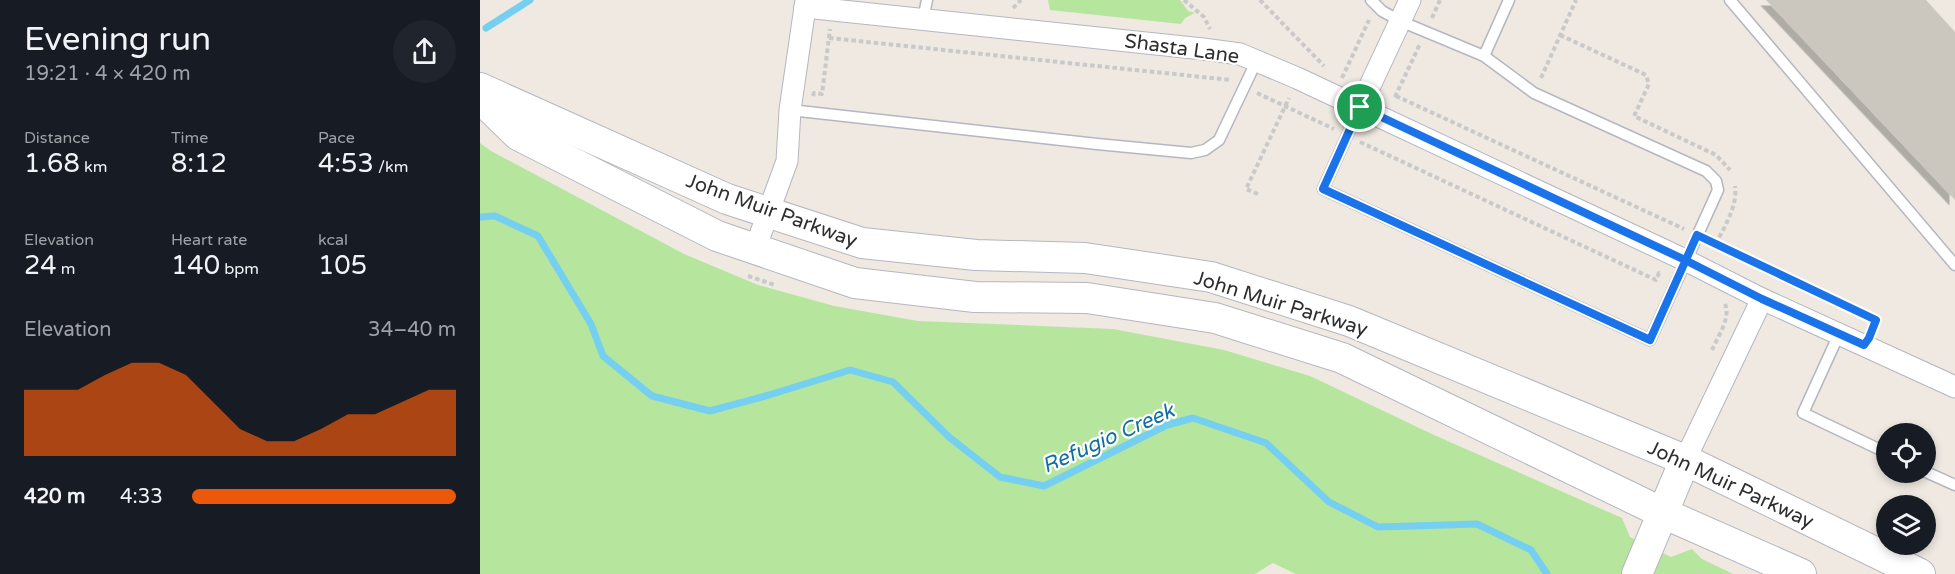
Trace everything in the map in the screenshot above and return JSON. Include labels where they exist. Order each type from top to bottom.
[{"type":"main road","name":"John Muir Parkway","points":[[480,88],[727,199],[862,243],[975,255],[1085,258],[1211,277],[1349,321],[1685,460],[1920,574]]},
{"type":"main road","name":"John Muir Parkway","points":[[480,98],[518,135],[717,236],[748,261],[855,283],[975,297],[1087,298],[1215,318],[1342,358],[1663,513],[1801,574]]},
{"type":"main road","points":[[1642,563],[1685,460]]},
{"type":"street","points":[[1360,107],[1410,0]]},
{"type":"street","points":[[748,261],[769,213],[787,161],[790,110],[806,3]]},
{"type":"street","name":"Shasta Lane","points":[[806,3],[832,10],[925,10],[1240,54],[1360,107],[1685,260],[1762,299],[1955,387]]},
{"type":"street","points":[[1685,460],[1762,299]]},
{"type":"lane","points":[[1360,107],[1323,189],[1650,340],[1718,190],[1716,182],[1706,171],[1534,93],[1484,56],[1400,21],[1382,11],[1371,0]]},
{"type":"lane","points":[[1484,56],[1509,0]]},
{"type":"lane","points":[[1730,0],[1955,264]]},
{"type":"lane","points":[[790,110],[1191,153],[1205,150],[1219,140],[1257,60]]},
{"type":"lane","points":[[1839,334],[1803,413],[1876,448]]},
{"type":"lane","points":[[1936,476],[1955,485]]},
{"type":"path","points":[[1012,9],[1021,0]]},
{"type":"path","points":[[1184,0],[1204,17],[1210,30]]},
{"type":"path","points":[[1260,0],[1325,66]]},
{"type":"path","points":[[1534,93],[1576,0]]},
{"type":"path","points":[[812,112],[814,93],[822,94],[832,10]]},
{"type":"path","points":[[1560,35],[1646,75],[1649,84],[1634,116],[1716,155],[1731,172]]},
{"type":"path","points":[[1258,194],[1246,189],[1297,78]]},
{"type":"path","points":[[1396,96],[1876,320],[1864,345]]},
{"type":"path","points":[[1716,244],[1733,206],[1736,193],[1735,183]]},
{"type":"path","points":[[748,261],[761,281],[782,287]]},
{"type":"green space","points":[[1048,0],[1180,0],[1188,11],[1195,13],[1185,18],[1181,24],[1050,10]]},
{"type":"green space","points":[[480,143],[684,254],[758,285],[834,306],[918,321],[1113,329],[1224,350],[1310,376],[1434,435],[1622,518],[1630,537],[1671,557],[1692,549],[1702,559],[1733,574],[1296,574],[1273,563],[1255,574],[480,574]]},
{"type":"building","points":[[1766,0],[1926,0],[1955,32],[1955,200]]},
{"type":"waterway","points":[[486,28],[530,0]]},
{"type":"waterway","name":"Refugio Creek","points":[[480,217],[495,216],[538,236],[591,324],[603,356],[652,396],[710,411],[850,370],[893,382],[949,437],[1000,477],[1044,486],[1167,425],[1193,418],[1266,443],[1329,502],[1378,527],[1477,524],[1531,550],[1547,574]]},
{"type":"route","points":[[1360,107],[1323,189],[1650,340],[1685,260],[1697,235],[1876,320],[1869,338],[1864,345],[1762,299],[1685,260],[1360,107]]}]
